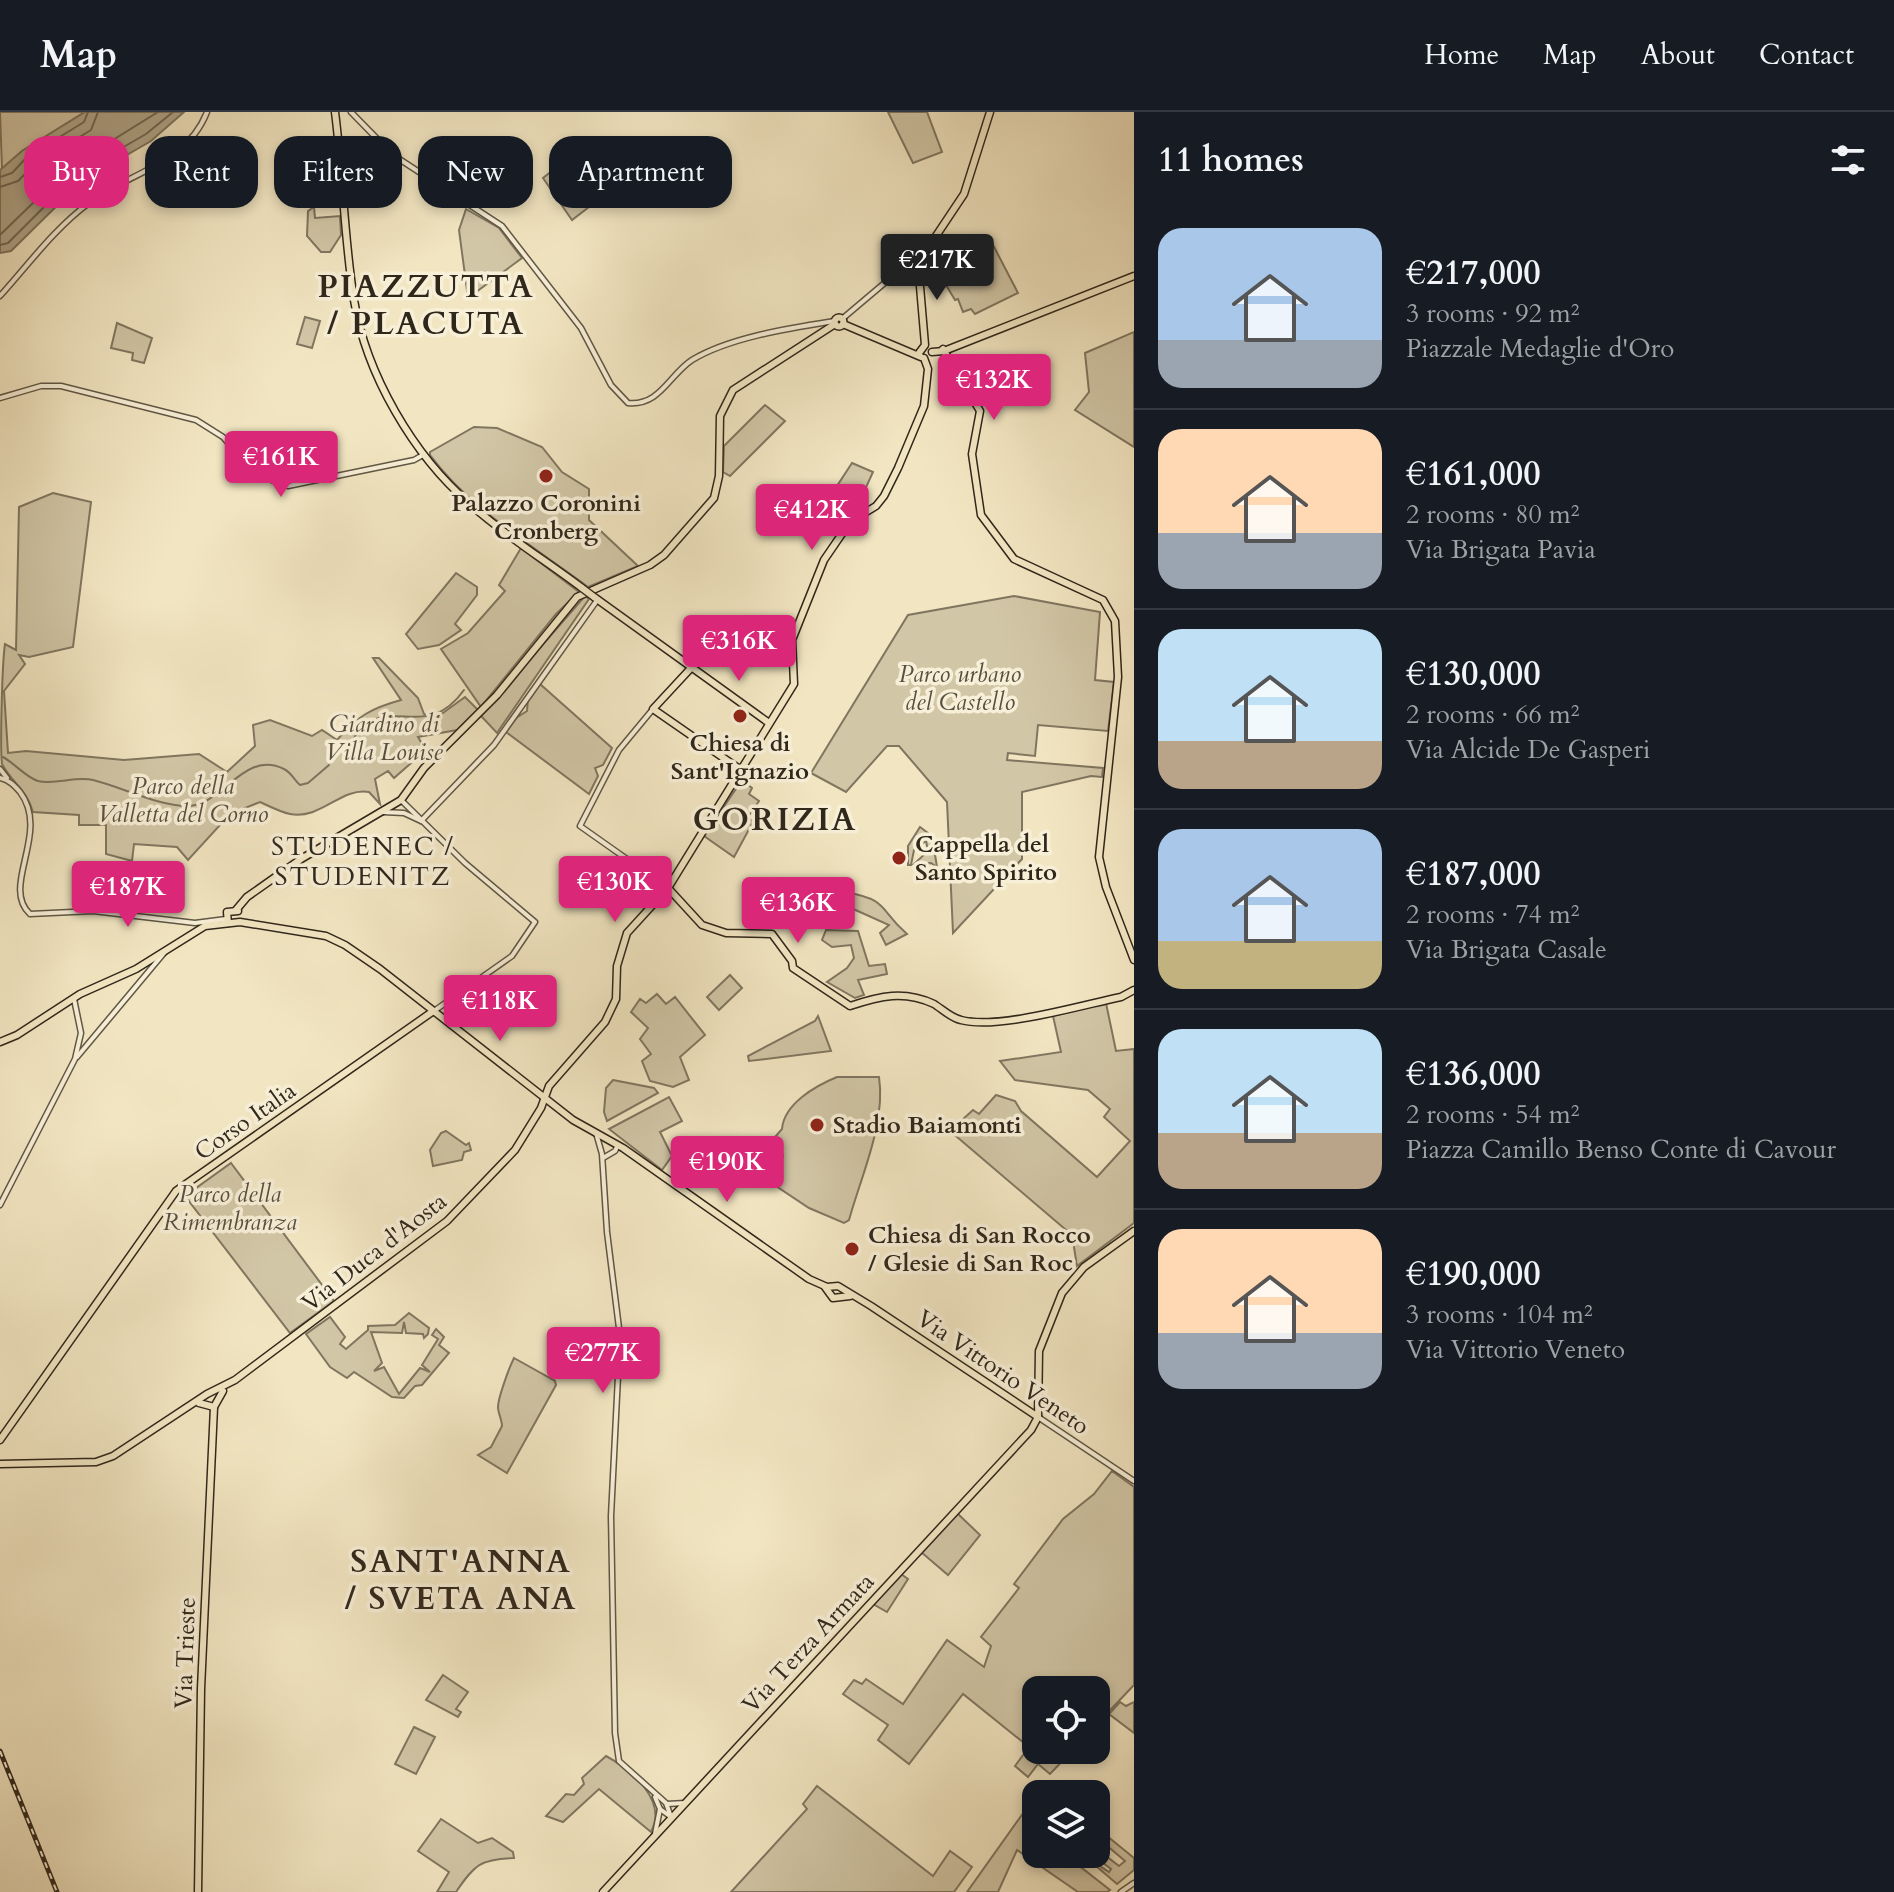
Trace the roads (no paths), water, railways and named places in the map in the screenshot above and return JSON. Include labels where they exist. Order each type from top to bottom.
[{"type":"main road","points":[[335,112],[354,304],[377,372],[424,454],[470,505],[769,723]]},
{"type":"main road","points":[[922,356],[925,345],[917,259],[964,194],[990,112]]},
{"type":"main road","points":[[0,1042],[17,1035],[74,998],[166,951],[194,928],[217,924],[227,918],[301,859],[401,800],[424,768],[497,695],[577,597],[650,565],[710,506],[719,482],[720,416],[727,398],[750,376],[839,322],[922,356],[953,347],[1134,276]]},
{"type":"main road","points":[[925,345],[932,351]]},
{"type":"main road","points":[[943,350],[980,411],[972,454],[981,515],[1014,559],[1103,600],[1115,621],[1119,649],[1100,864],[1134,959]]},
{"type":"main road","name":"Via Duca d'Aosta","points":[[0,1463],[96,1462],[113,1456],[206,1405],[215,1395],[447,1221],[515,1150],[549,1086],[605,1022],[616,999],[620,951],[627,933],[668,888],[794,684],[792,640],[817,574],[839,536],[857,516],[884,496],[924,406],[928,369],[922,356]]},
{"type":"main road","points":[[691,668],[653,709],[741,770]]},
{"type":"main road","points":[[668,888],[702,925],[726,933],[772,934],[792,961],[793,968],[850,1006],[892,994],[904,995],[916,997],[960,1020],[988,1021],[1134,997]]},
{"type":"main road","points":[[238,908],[242,922]]},
{"type":"main road","name":"Via Vittorio Veneto","points":[[227,918],[326,936],[345,945],[573,1120],[618,1145],[765,1249],[828,1289],[833,1298],[841,1293]]},
{"type":"main road","points":[[1121,997],[1134,990]]},
{"type":"main road","name":"Corso Italia","points":[[0,1440],[176,1191],[432,1012]]},
{"type":"main road","points":[[1038,1417],[1041,1341],[1062,1293],[1075,1275],[1134,1231]]},
{"type":"main road","name":"Via Vittorio Veneto","points":[[828,1289],[835,1286],[841,1293],[1038,1417]]},
{"type":"main road","name":"Via Duca d'Aosta","points":[[206,1405],[215,1395]]},
{"type":"main road","name":"Via Trieste","points":[[198,1892],[206,1405]]},
{"type":"main road","name":"Via Terza Armata","points":[[603,1892],[1031,1430],[1038,1417]]},
{"type":"street","points":[[0,296],[86,205],[111,187],[176,154],[190,142],[207,112]]},
{"type":"street","points":[[351,112],[393,155],[502,226],[581,328],[611,385],[628,403],[651,400],[697,357],[777,331],[839,322],[917,259]]},
{"type":"street","points":[[811,325],[815,336]]},
{"type":"street","points":[[0,398],[41,386],[61,386],[196,420],[223,437],[255,474],[288,486],[414,460],[424,454]]},
{"type":"street","points":[[421,821],[494,745],[596,598]]},
{"type":"street","points":[[653,709],[619,750],[580,826],[668,888]]},
{"type":"street","points":[[0,769],[24,798],[26,829],[19,843]]},
{"type":"street","points":[[0,778],[8,780]]},
{"type":"street","points":[[401,800],[404,813]]},
{"type":"street","points":[[401,800],[421,821]]},
{"type":"street","points":[[383,812],[404,813],[421,821]]},
{"type":"street","name":"Corso Italia","points":[[421,821],[535,922],[512,956],[432,1012]]},
{"type":"street","points":[[16,906],[30,914],[93,911],[194,928],[210,920],[227,918]]},
{"type":"street","points":[[0,1205],[75,1059],[166,951]]},
{"type":"street","points":[[74,998],[81,1033],[75,1059]]},
{"type":"street","points":[[601,1135],[607,1232],[620,1336],[611,1516],[615,1733],[619,1761],[666,1803],[671,1817]]},
{"type":"street","points":[[601,1135],[602,1156]]},
{"type":"street","points":[[602,1156],[615,1151],[618,1145]]},
{"type":"street","name":"Via Vittorio Veneto","points":[[1038,1417],[1134,1481]]},
{"type":"street","points":[[651,1792],[660,1809],[671,1817]]},
{"type":"street","points":[[666,1803],[685,1803]]},
{"type":"street","points":[[655,1835],[660,1809]]},
{"type":"street","points":[[1121,1892],[1134,1883]]},
{"type":"water","points":[[85,112],[184,112],[157,136],[145,136],[145,144],[129,154],[129,136],[46,136]]},
{"type":"water","points":[[22,151],[24,208],[55,208],[11,251],[0,253],[0,170]]},
{"type":"waterway","points":[[349,745],[363,727],[377,719],[438,713],[451,705],[464,690]]},
{"type":"waterway","points":[[3,757],[38,781],[93,780],[152,800],[187,806],[211,798],[256,766],[284,769],[300,785],[308,783],[329,765]]},
{"type":"railway","points":[[0,1751],[57,1892]]},
{"type":"place","name":"Palazzo Coronini Cronberg","points":[[546,476]]},
{"type":"place","name":"Chiesa di Sant'Ignazio","points":[[740,716]]},
{"type":"place","name":"Cappella del Santo Spirito","points":[[899,858]]},
{"type":"place","name":"Stadio Baiamonti","points":[[817,1125]]},
{"type":"place","name":"Chiesa di San Rocco / Glesie di San Roc","points":[[852,1249]]},
{"type":"district","name":"PIAZZUTTA / PLACUTA","points":[[426,304]]},
{"type":"district","name":"GORIZIA","points":[[775,819]]},
{"type":"district","name":"STUDENEC / STUDENITZ","points":[[363,861]]},
{"type":"district","name":"SANT'ANNA / SVETA ANA","points":[[461,1580]]},
{"type":"park label","name":"Parco urbano del Castello","points":[[960,688]]},
{"type":"park label","name":"Giardino di Villa Louise","points":[[384,738]]},
{"type":"park label","name":"Parco della Valletta del Corno","points":[[183,800]]},
{"type":"park label","name":"Parco della Rimembranza","points":[[230,1208]]}]
